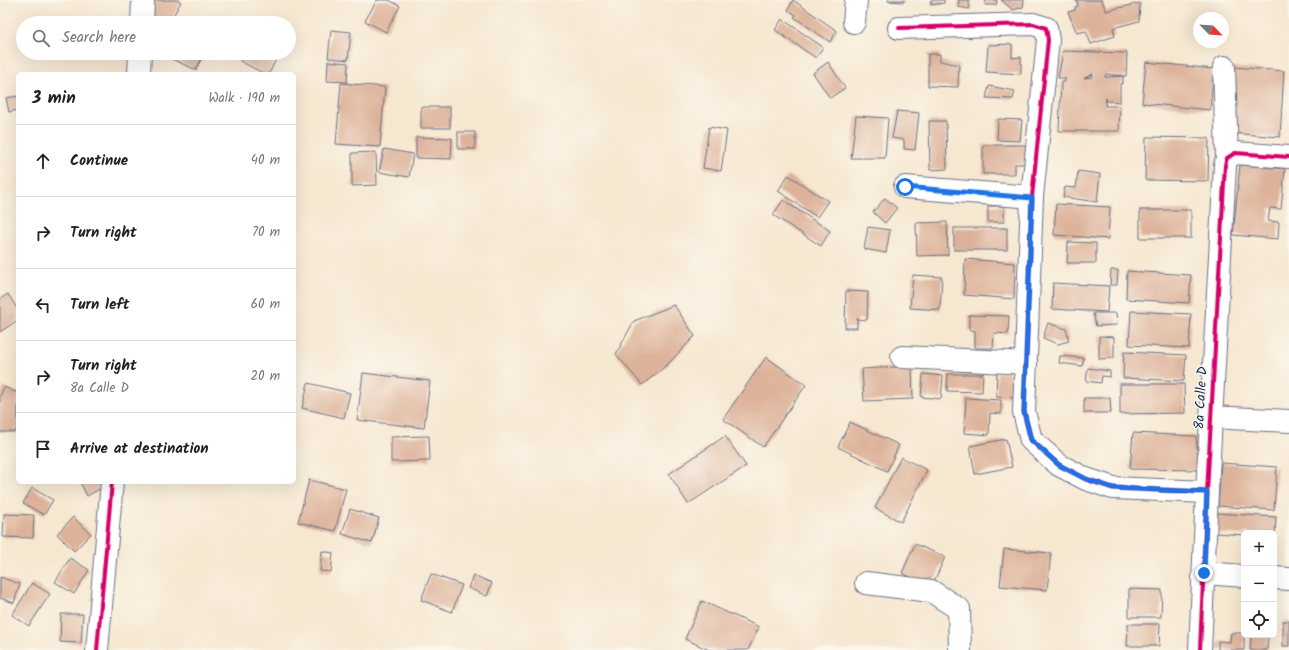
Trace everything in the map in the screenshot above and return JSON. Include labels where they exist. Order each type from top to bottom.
[{"type":"street","points":[[142,16],[143,0]]},
{"type":"street","points":[[854,22],[856,0]]},
{"type":"street","points":[[899,28],[1033,24],[1046,28],[1048,40],[1032,198],[1024,412],[1031,440],[1059,465],[1086,479],[1113,488],[1207,492]]},
{"type":"street","points":[[139,72],[140,60]]},
{"type":"street","name":"8a Calle D","points":[[1200,650],[1225,165],[1231,155],[1224,67]]},
{"type":"street","points":[[1231,155],[1289,157]]},
{"type":"street","points":[[905,187],[1032,198]]},
{"type":"street","points":[[902,357],[1026,363]]},
{"type":"street","points":[[1211,417],[1289,421]]},
{"type":"street","points":[[97,650],[112,484]]},
{"type":"street","points":[[1204,573],[1241,576]]},
{"type":"street","points":[[1277,578],[1289,579]]},
{"type":"street","points":[[866,583],[932,591],[959,609],[960,650]]},
{"type":"building","points":[[149,0],[177,0],[181,2],[173,16],[150,16],[147,13]]},
{"type":"building","points":[[377,0],[389,0],[400,6],[386,32],[365,21]]},
{"type":"building","points":[[793,0],[837,31],[830,42],[794,17],[796,15],[788,10]]},
{"type":"building","points":[[904,0],[904,2],[888,1]]},
{"type":"building","points":[[931,0],[944,0],[944,3],[931,5]]},
{"type":"building","points":[[959,0],[969,0],[969,9],[958,7]]},
{"type":"building","points":[[986,0],[997,0],[996,5],[985,5]]},
{"type":"building","points":[[1001,0],[1024,0],[1023,7],[1013,10]]},
{"type":"building","points":[[1074,0],[1102,0],[1106,11],[1140,3],[1139,21],[1113,28],[1115,36],[1091,44],[1086,31],[1077,33],[1068,12],[1075,10],[1075,7],[1078,6],[1077,1]]},
{"type":"building","points":[[782,19],[823,47],[816,58],[775,30]]},
{"type":"building","points":[[331,30],[351,32],[348,60],[328,58]]},
{"type":"building","points":[[1012,44],[1012,58],[1021,57],[1021,74],[986,72],[988,45]]},
{"type":"building","points":[[1063,51],[1127,53],[1126,76],[1123,76],[1123,83],[1120,84],[1120,102],[1107,101],[1106,98],[1105,106],[1120,106],[1119,131],[1059,131],[1061,82],[1065,82],[1065,78],[1058,78]],"holes":[[[1093,74],[1092,77],[1084,78]],[[1106,74],[1123,76],[1105,77]]]},
{"type":"building","points":[[928,54],[940,54],[940,61],[959,65],[958,87],[928,86]]},
{"type":"building","points":[[174,60],[201,60],[196,70]]},
{"type":"building","points":[[276,60],[270,72],[261,72],[240,61]]},
{"type":"building","points":[[328,61],[348,63],[347,82],[327,81]]},
{"type":"building","points":[[828,62],[845,88],[830,98],[813,73]]},
{"type":"building","points":[[1146,62],[1214,69],[1210,110],[1142,103]]},
{"type":"building","points":[[1233,67],[1284,71],[1280,137],[1229,133]]},
{"type":"building","points":[[341,83],[385,87],[380,147],[336,144]]},
{"type":"building","points":[[989,86],[1015,91],[1013,99],[986,98]]},
{"type":"building","points":[[16,96],[16,110],[9,112],[6,98]]},
{"type":"building","points":[[421,107],[450,107],[450,128],[421,128]]},
{"type":"building","points":[[897,111],[919,113],[915,150],[904,149],[904,140],[892,138]]},
{"type":"building","points":[[856,116],[888,118],[885,158],[851,158]]},
{"type":"building","points":[[998,119],[1022,120],[1020,141],[997,140]]},
{"type":"building","points":[[929,121],[946,121],[947,169],[930,170]]},
{"type":"building","points":[[709,127],[727,130],[721,171],[703,168]]},
{"type":"building","points":[[458,132],[475,132],[475,149],[458,149]]},
{"type":"building","points":[[416,137],[452,138],[451,159],[416,158]]},
{"type":"building","points":[[1146,137],[1209,138],[1208,181],[1145,180]]},
{"type":"building","points":[[983,145],[1027,145],[1027,164],[1015,164],[1015,174],[983,174]]},
{"type":"building","points":[[384,149],[413,154],[409,177],[379,172]]},
{"type":"building","points":[[376,152],[377,185],[352,186],[352,153]]},
{"type":"building","points":[[1240,165],[1285,169],[1281,209],[1270,208],[1268,221],[1279,222],[1278,239],[1233,235]]},
{"type":"building","points":[[1078,171],[1100,174],[1097,202],[1063,197],[1065,187],[1076,188]]},
{"type":"building","points":[[788,175],[828,201],[817,217],[778,191]]},
{"type":"building","points":[[885,198],[897,208],[885,223],[873,212]]},
{"type":"building","points":[[783,200],[830,231],[821,246],[773,215]]},
{"type":"building","points":[[1056,204],[1110,207],[1108,239],[1054,235]]},
{"type":"building","points":[[988,206],[1004,206],[1004,222],[988,222]]},
{"type":"building","points":[[1140,210],[1191,210],[1191,238],[1140,238]]},
{"type":"building","points":[[947,222],[948,255],[917,256],[916,223]]},
{"type":"building","points":[[868,227],[890,230],[886,253],[864,249]]},
{"type":"building","points":[[954,228],[1007,228],[1007,250],[954,250]]},
{"type":"building","points":[[1068,242],[1096,243],[1096,263],[1067,263]]},
{"type":"building","points":[[965,259],[1015,263],[1014,299],[964,295]]},
{"type":"building","points":[[1111,270],[1118,270],[1117,285],[1110,285]]},
{"type":"building","points":[[1127,271],[1191,275],[1189,303],[1126,299]]},
{"type":"building","points":[[913,275],[942,277],[940,310],[910,308]]},
{"type":"building","points":[[1053,283],[1109,286],[1107,312],[1052,309]]},
{"type":"building","points":[[846,291],[868,292],[867,320],[857,319],[857,328],[845,328]]},
{"type":"building","points":[[8,294],[16,307],[16,321],[0,332],[0,299]]},
{"type":"building","points":[[674,305],[695,336],[667,365],[642,385],[616,354],[634,321]]},
{"type":"building","points":[[1131,311],[1191,314],[1189,348],[1129,345]]},
{"type":"building","points":[[1093,313],[1116,313],[1117,325],[1096,326]]},
{"type":"building","points":[[969,315],[1009,316],[1008,334],[994,333],[993,348],[975,348],[975,331],[969,330]]},
{"type":"building","points":[[1048,323],[1066,329],[1069,341],[1058,344],[1043,338]]},
{"type":"building","points":[[1099,336],[1114,337],[1114,358],[1099,359]]},
{"type":"building","points":[[1124,352],[1186,355],[1184,381],[1123,378]]},
{"type":"building","points":[[1060,356],[1084,358],[1082,366],[1059,363]]},
{"type":"building","points":[[766,357],[806,385],[763,447],[723,419]]},
{"type":"building","points":[[912,366],[913,399],[864,401],[862,369]]},
{"type":"building","points":[[1088,368],[1110,371],[1110,377],[1102,376],[1101,383],[1086,381]]},
{"type":"building","points":[[997,372],[1020,373],[1018,398],[996,397]]},
{"type":"building","points":[[363,373],[430,381],[424,428],[357,420]]},
{"type":"building","points":[[923,374],[943,376],[941,399],[921,397]]},
{"type":"building","points":[[948,374],[983,374],[982,392],[947,391]]},
{"type":"building","points":[[308,383],[350,393],[344,418],[302,408]]},
{"type":"building","points":[[1120,384],[1184,384],[1185,413],[1120,414]]},
{"type":"building","points":[[4,387],[16,392],[15,432],[0,432],[0,396]]},
{"type":"building","points":[[966,398],[1001,400],[1001,414],[990,413],[989,435],[964,433]]},
{"type":"building","points":[[1084,398],[1110,398],[1111,413],[1084,413]]},
{"type":"building","points":[[850,422],[899,445],[887,471],[838,447]]},
{"type":"building","points":[[1133,433],[1196,436],[1199,470],[1130,469]]},
{"type":"building","points":[[429,436],[430,461],[391,462],[391,437]]},
{"type":"building","points":[[725,436],[746,466],[688,504],[669,474]]},
{"type":"building","points":[[1006,439],[1012,467],[975,474],[970,446]]},
{"type":"building","points":[[901,457],[927,470],[901,522],[875,508]]},
{"type":"building","points":[[1221,463],[1277,467],[1274,510],[1218,506]]},
{"type":"building","points":[[309,480],[346,489],[335,531],[298,522]]},
{"type":"building","points":[[81,484],[104,484],[105,486],[87,496]]},
{"type":"building","points":[[32,488],[53,500],[44,515],[23,503]]},
{"type":"building","points":[[350,509],[379,518],[372,543],[342,534]]},
{"type":"building","points":[[1217,513],[1276,517],[1275,530],[1241,530],[1241,535],[1215,533]]},
{"type":"building","points":[[4,514],[34,515],[33,538],[3,537]]},
{"type":"building","points":[[73,517],[91,534],[74,551],[57,534]]},
{"type":"building","points":[[915,544],[945,557],[932,586],[902,573]]},
{"type":"building","points":[[1004,549],[1051,553],[1047,590],[1000,586]]},
{"type":"building","points":[[322,551],[333,553],[331,572],[320,571]]},
{"type":"building","points":[[70,558],[89,570],[74,594],[55,582]]},
{"type":"building","points":[[431,574],[462,585],[452,612],[421,600]]},
{"type":"building","points":[[473,575],[492,583],[487,596],[468,588]]},
{"type":"building","points":[[0,577],[20,584],[14,603],[0,598]]},
{"type":"building","points":[[32,583],[50,594],[29,626],[12,615]]},
{"type":"building","points":[[1129,589],[1162,590],[1161,617],[1129,617]]},
{"type":"building","points":[[702,601],[759,627],[748,650],[709,650],[685,639]]},
{"type":"building","points":[[61,614],[83,614],[81,643],[60,642]]},
{"type":"building","points":[[1283,621],[1289,621],[1289,646],[1283,646]]},
{"type":"building","points":[[1128,624],[1160,624],[1159,646],[1127,646]]},
{"type":"building","points":[[1231,633],[1241,633],[1241,638],[1244,638],[1244,650],[1218,650],[1218,641],[1230,642]]},
{"type":"building","points":[[1251,638],[1268,638],[1267,650],[1250,650]]},
{"type":"cycle path","points":[[899,28],[1033,24],[1046,28],[1048,40],[1032,197],[1024,412],[1031,440],[1059,465],[1086,479],[1113,488],[1207,492]]},
{"type":"cycle path","points":[[1200,650],[1225,165],[1227,158],[1235,153],[1289,157]]},
{"type":"cycle path","points":[[97,650],[112,484]]},
{"type":"route","points":[[905,187],[1032,198],[1024,412],[1031,440],[1059,465],[1086,479],[1113,488],[1207,492],[1204,573]]}]
